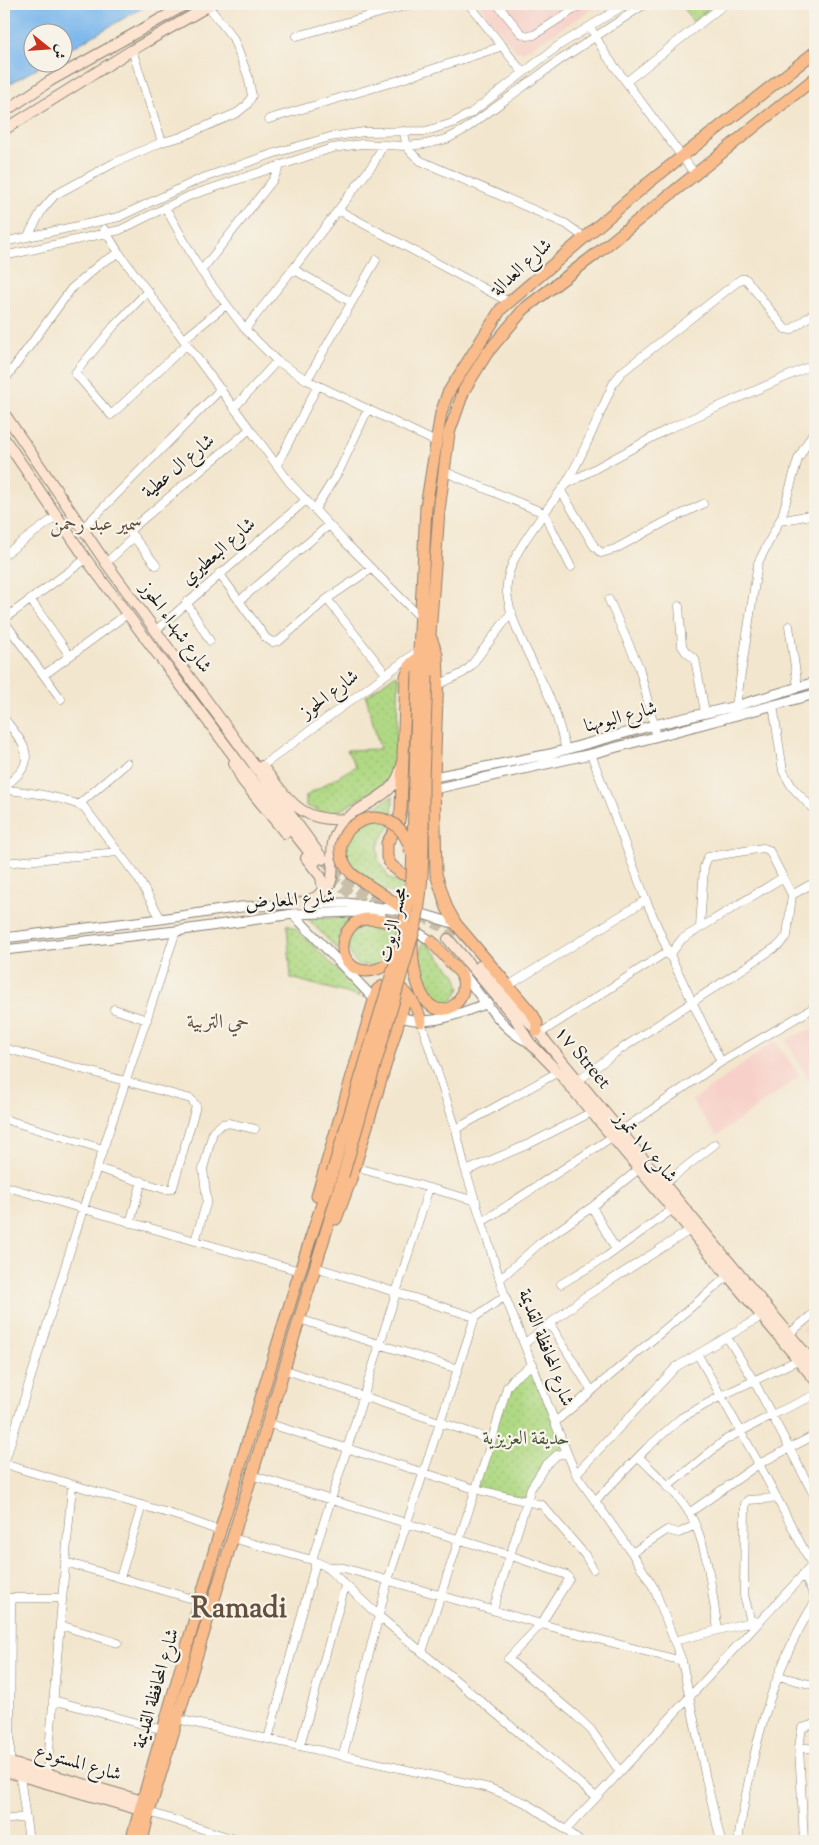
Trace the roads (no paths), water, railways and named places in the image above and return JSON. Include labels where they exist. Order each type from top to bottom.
[{"type":"main road","points":[[4,112],[50,81],[187,4]]},
{"type":"main road","points":[[4,130],[132,50],[210,5]]},
{"type":"main road","name":"شارع العدالة","points":[[423,674],[419,653],[426,507],[441,414],[448,393],[501,309],[681,157],[815,52]]},
{"type":"main road","name":"شارع العدالة","points":[[423,674],[429,634],[443,470],[449,434],[464,390],[487,353],[524,309],[815,78]]},
{"type":"main road","name":"شارع شهداء الحوز","points":[[4,413],[82,529],[158,634],[233,746]]},
{"type":"main road","name":"شارع شهداء الحوز","points":[[4,436],[86,559],[151,645],[233,746],[320,862]]},
{"type":"main road","points":[[151,645],[158,634]]},
{"type":"main road","points":[[429,634],[437,655],[438,685],[434,783],[436,874],[447,908],[456,924],[533,1015],[537,1022],[538,1033]]},
{"type":"main road","points":[[419,653],[406,678],[405,748],[401,810],[398,825],[388,843],[387,857],[394,869],[402,874],[411,876],[424,872],[431,865],[435,857]]},
{"type":"main road","name":"مجسر الزيوت","points":[[337,1175],[407,917],[412,878],[423,674]]},
{"type":"main road","name":"مجسر الزيوت","points":[[337,1175],[412,937],[419,909],[423,876],[423,674]]},
{"type":"main road","points":[[233,746],[251,754],[294,806],[301,811],[318,819],[346,819]]},
{"type":"main road","points":[[233,746],[236,769],[242,780],[321,877],[322,891],[316,897]]},
{"type":"main road","points":[[294,909],[325,891],[332,879],[333,840],[339,828],[346,819],[394,785],[400,772],[405,748]]},
{"type":"main road","points":[[407,912],[352,874],[343,860],[342,842],[351,827],[366,818],[384,819],[396,826],[408,842],[412,859]]},
{"type":"main road","points":[[398,954],[390,963],[374,970],[358,969],[352,966],[346,958],[345,938],[352,924],[369,919],[403,923]]},
{"type":"main road","points":[[412,937],[414,964],[421,991],[430,1005],[442,1009],[454,1005],[459,1000],[465,987],[462,974],[431,941]]},
{"type":"main road","name":"١٧ Street","points":[[451,938],[538,1033],[578,1081],[585,1096],[616,1134],[664,1184],[815,1365]]},
{"type":"main road","name":"شارع ١٧ تموز","points":[[451,938],[516,1018],[530,1042],[558,1072],[585,1096],[592,1112],[616,1134],[639,1169],[815,1380]]},
{"type":"main road","points":[[317,1218],[318,1190],[377,990],[386,985],[399,988],[417,1006],[421,1022]]},
{"type":"main road","points":[[320,1252],[337,1218],[350,1182],[407,994]]},
{"type":"main road","name":"شارع المحافظة القديمة","points":[[142,1841],[144,1808],[220,1531],[317,1218],[337,1175]]},
{"type":"main road","name":"شارع المحافظة القديمة","points":[[131,1841],[177,1719],[320,1252],[337,1175]]},
{"type":"main road","name":"شارع المستودع","points":[[6,1765],[47,1774],[81,1788],[144,1808]]},
{"type":"main road","name":"شارع المستودع","points":[[6,1765],[20,1776],[81,1788]]},
{"type":"street","points":[[297,36],[412,4]]},
{"type":"street","points":[[469,4],[523,73]]},
{"type":"street","points":[[497,4],[521,33],[527,36],[534,35],[582,4]]},
{"type":"street","points":[[4,242],[102,222],[128,214],[200,179],[302,145],[347,134],[381,131],[426,131],[453,123],[471,113],[558,46],[590,26],[616,6],[626,4]]},
{"type":"street","points":[[4,256],[126,227],[204,190],[280,164],[342,146],[406,146],[437,142],[464,130],[595,36],[645,4]]},
{"type":"street","points":[[626,82],[725,4]]},
{"type":"street","points":[[28,236],[42,210],[55,195],[114,163],[237,113],[247,106],[252,96],[248,76],[233,38],[210,5]]},
{"type":"street","points":[[590,26],[606,55],[695,174]]},
{"type":"street","points":[[270,119],[390,83],[503,46]]},
{"type":"street","points":[[132,50],[162,142]]},
{"type":"street","points":[[404,132],[406,146],[412,154],[426,164],[566,224],[584,237]]},
{"type":"street","points":[[245,329],[377,159],[382,145]]},
{"type":"street","points":[[201,271],[274,180],[280,164]]},
{"type":"street","points":[[165,207],[201,271],[245,329],[276,361],[307,380],[436,442]]},
{"type":"street","points":[[338,210],[509,302]]},
{"type":"street","points":[[102,222],[106,233],[119,253],[277,465],[329,525],[420,617]]},
{"type":"street","points":[[4,381],[71,289],[101,263],[119,253]]},
{"type":"street","points":[[307,380],[376,260]]},
{"type":"street","points":[[293,269],[351,302]]},
{"type":"street","points":[[566,750],[553,706],[521,637],[512,612],[506,583],[515,559],[563,488],[614,382],[622,372],[741,279],[746,279],[785,330],[791,330],[815,312]]},
{"type":"street","points":[[148,291],[114,326],[76,373],[111,415],[185,342],[226,305]]},
{"type":"street","points":[[234,408],[276,361]]},
{"type":"street","points":[[563,488],[668,429],[815,364]]},
{"type":"street","points":[[277,465],[318,385]]},
{"type":"street","points":[[82,529],[221,389]]},
{"type":"street","points":[[314,509],[340,470],[368,409]]},
{"type":"street","points":[[4,436],[13,427]]},
{"type":"street","name":"شارع ال عطية","points":[[106,563],[132,534],[250,429]]},
{"type":"street","points":[[736,706],[758,563],[780,521],[798,459],[815,429]]},
{"type":"street","points":[[443,470],[544,514],[571,568]]},
{"type":"street","points":[[563,488],[594,546],[601,553],[615,549],[703,504]]},
{"type":"street","name":"شارع البعطيري","points":[[158,634],[186,602],[306,500]]},
{"type":"street","points":[[780,521],[815,514]]},
{"type":"street","points":[[4,555],[57,516]]},
{"type":"street","points":[[239,601],[329,525]]},
{"type":"street","points":[[132,534],[156,565]]},
{"type":"street","points":[[61,699],[4,620],[86,559]]},
{"type":"street","points":[[219,574],[266,638],[272,642],[279,641],[327,599],[371,568]]},
{"type":"street","points":[[30,599],[70,656]]},
{"type":"street","points":[[327,599],[386,674]]},
{"type":"street","points":[[609,600],[639,666],[654,725],[655,737]]},
{"type":"street","points":[[186,602],[210,641]]},
{"type":"street","points":[[679,606],[682,646],[686,652],[695,658],[705,712]]},
{"type":"street","points":[[438,685],[463,673],[470,667],[512,612]]},
{"type":"street","points":[[44,675],[127,614]]},
{"type":"street","points":[[789,626],[798,687]]},
{"type":"street","name":"شارع الحوز","points":[[262,766],[386,674],[419,653]]},
{"type":"street","name":"شارع البومهنا","points":[[434,783],[470,770],[566,750],[654,725],[736,706],[815,682]]},
{"type":"street","name":"شارع البومهنا","points":[[434,783],[472,780],[591,754],[815,694]]},
{"type":"street","points":[[773,705],[783,771],[792,787],[815,811]]},
{"type":"street","points":[[4,718],[26,752],[26,761],[22,770],[4,789]]},
{"type":"street","points":[[591,754],[646,900],[692,1003],[721,1062]]},
{"type":"street","points":[[78,805],[127,763]]},
{"type":"street","points":[[470,770],[472,780]]},
{"type":"street","points":[[4,789],[26,791],[84,807],[138,878],[161,919]]},
{"type":"street","points":[[578,1081],[615,1053],[779,945],[787,936],[792,895],[769,850],[763,848],[708,857],[704,867],[700,927]]},
{"type":"street","points":[[4,863],[118,852]]},
{"type":"street","points":[[538,1033],[669,953],[682,939],[700,927],[782,878]]},
{"type":"street","points":[[792,895],[815,882]]},
{"type":"street","points":[[508,986],[646,900]]},
{"type":"street","name":"شارع المعارض","points":[[4,950],[176,931],[240,921],[294,909],[346,904],[407,912],[439,918],[456,924]]},
{"type":"street","points":[[240,921],[241,907]]},
{"type":"street","name":"شارع المعارض","points":[[4,938],[161,919],[241,907],[370,913],[403,923],[431,941],[453,961],[511,1032],[530,1042]]},
{"type":"street","points":[[294,909],[385,1009],[421,1022],[441,1020],[488,1004]]},
{"type":"street","points":[[176,931],[83,1209],[4,1464],[220,1531]]},
{"type":"street","points":[[482,1222],[721,1062],[815,1007]]},
{"type":"street","points":[[114,1009],[147,1020]]},
{"type":"street","name":"شارع المحافظة القديمة","points":[[421,1022],[456,1129],[466,1171],[505,1296],[567,1453],[576,1474],[632,1553],[654,1588],[682,1661],[706,1779],[721,1841]]},
{"type":"street","points":[[4,1048],[191,1099],[196,1106],[171,1189],[97,1168]]},
{"type":"street","points":[[456,1129],[558,1072]]},
{"type":"street","points":[[466,1171],[529,1144],[592,1112]]},
{"type":"street","points":[[4,1119],[104,1149]]},
{"type":"street","points":[[195,1241],[207,1201],[203,1170],[213,1132],[222,1124],[228,1123],[256,1129]]},
{"type":"street","points":[[664,1184],[715,1144]]},
{"type":"street","points":[[500,1279],[540,1244],[592,1207],[639,1169]]},
{"type":"street","points":[[365,1170],[476,1201]]},
{"type":"street","points":[[130,1223],[142,1181]]},
{"type":"street","points":[[4,1186],[300,1272]]},
{"type":"street","points":[[268,1738],[330,1500],[429,1188]]},
{"type":"street","points":[[592,1207],[616,1250]]},
{"type":"street","points":[[561,1284],[616,1250],[673,1209]]},
{"type":"street","points":[[525,1343],[584,1298],[690,1230]]},
{"type":"street","points":[[315,1267],[475,1317]]},
{"type":"street","points":[[555,1422],[728,1276]]},
{"type":"street","points":[[343,1755],[388,1580],[475,1317],[505,1296]]},
{"type":"street","points":[[789,1334],[815,1312]]},
{"type":"street","points":[[576,1474],[676,1367],[762,1316]]},
{"type":"street","points":[[299,1319],[458,1369]]},
{"type":"street","points":[[550,1324],[591,1390]]},
{"type":"street","points":[[727,1337],[754,1381],[815,1497]]},
{"type":"street","points":[[566,1830],[814,1563],[698,1355]]},
{"type":"street","points":[[595,1501],[681,1418],[721,1396],[798,1360]]},
{"type":"street","points":[[422,1652],[491,1444],[507,1387],[514,1378],[533,1364]]},
{"type":"street","points":[[283,1369],[478,1435],[491,1444]]},
{"type":"street","points":[[667,1487],[710,1451],[741,1431],[815,1395]]},
{"type":"street","points":[[267,1423],[475,1489],[537,1503],[545,1507],[586,1555],[593,1569]]},
{"type":"street","points":[[689,1513],[759,1464],[815,1435]]},
{"type":"street","points":[[493,1610],[531,1488],[545,1466],[557,1455],[567,1453]]},
{"type":"street","points":[[639,1457],[689,1513],[695,1525],[700,1536],[718,1629]]},
{"type":"street","points":[[251,1475],[562,1572],[569,1579],[541,1624],[508,1659],[591,1730],[620,1772]]},
{"type":"street","points":[[47,1774],[72,1485]]},
{"type":"street","points":[[751,1622],[744,1595],[745,1504],[748,1500],[777,1498]]},
{"type":"street","points":[[120,1578],[142,1506]]},
{"type":"street","points":[[632,1553],[667,1530],[680,1533],[695,1525]]},
{"type":"street","points":[[232,1538],[314,1561],[325,1566],[344,1568],[541,1624],[682,1661]]},
{"type":"street","points":[[65,1562],[200,1601]]},
{"type":"street","points":[[325,1566],[380,1617],[596,1797]]},
{"type":"street","points":[[803,1574],[815,1597]]},
{"type":"street","points":[[300,1745],[345,1586]]},
{"type":"street","points":[[4,1598],[62,1598]]},
{"type":"street","points":[[6,1765],[11,1604],[13,1598]]},
{"type":"street","points":[[738,1841],[747,1785],[762,1722],[778,1676],[799,1627],[815,1602]]},
{"type":"street","points":[[674,1641],[761,1619]]},
{"type":"street","points":[[60,1625],[118,1643]]},
{"type":"street","points":[[778,1676],[809,1684],[815,1683]]},
{"type":"street","points":[[53,1700],[164,1730]]},
{"type":"street","points":[[177,1719],[489,1788],[526,1803],[580,1841]]},
{"type":"street","points":[[804,1841],[799,1747],[802,1728],[815,1724]]},
{"type":"street","points":[[799,1747],[815,1748]]},
{"type":"street","points":[[20,1776],[29,1841]]},
{"type":"street","points":[[144,1808],[240,1841]]},
{"type":"street","points":[[4,1820],[26,1816]]},
{"type":"water","points":[[4,4],[149,4],[72,48],[72,22],[22,22],[22,72],[30,72],[4,87]]},
{"type":"tunnel","points":[[323,859],[355,888],[373,900],[393,909]]},
{"type":"tunnel","points":[[331,877],[348,892],[369,906]]},
{"type":"tunnel","points":[[421,916],[442,927],[454,937]]},
{"type":"district","name":"سمير عبد رحمن","points":[[96,525]]},
{"type":"district","name":"حي التربية","points":[[218,1023]]},
{"type":"district","name":"Ramadi","points":[[239,1610]]},
{"type":"park label","name":"حديقة العزيزية","points":[[526,1439]]}]
